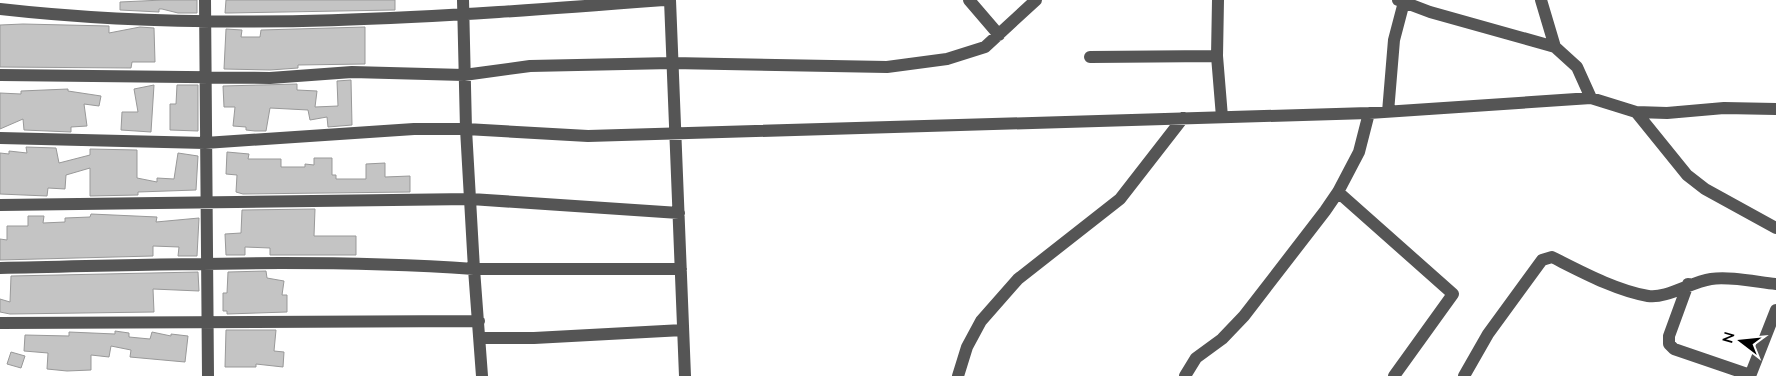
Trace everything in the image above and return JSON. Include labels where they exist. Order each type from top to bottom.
[{"type":"street","points":[[205,0],[205,201],[208,264],[208,376]]},
{"type":"street","points":[[0,9],[142,19],[252,21],[429,17],[463,6],[664,0]]},
{"type":"street","points":[[670,0],[685,376]]},
{"type":"street","points":[[969,0],[999,35]]},
{"type":"street","points":[[0,75],[270,78],[352,72],[464,75],[530,66],[672,63],[887,67],[947,59],[985,47],[1036,0]]},
{"type":"street","points":[[1218,0],[1217,56],[1222,117]]},
{"type":"street","points":[[1541,0],[1555,47]]},
{"type":"street","points":[[1388,112],[1394,40],[1401,1],[1555,47],[1577,66],[1591,98]]},
{"type":"street","points":[[463,6],[466,129],[482,376]]},
{"type":"street","points":[[1090,57],[1217,56]]},
{"type":"street","points":[[0,138],[205,143],[414,129],[466,129],[588,136],[1369,113],[1591,98],[1636,112],[1666,113],[1724,108],[1776,109]]},
{"type":"street","points":[[1636,112],[1687,175],[1704,189],[1776,228]]},
{"type":"street","points":[[1185,376],[1196,358],[1222,339],[1244,316],[1338,192],[1359,152],[1369,113]]},
{"type":"street","points":[[958,376],[967,347],[981,321],[1018,279],[1120,198],[1183,118]]},
{"type":"street","points":[[1338,192],[1453,294],[1394,376]]},
{"type":"street","points":[[0,205],[205,201],[283,203],[471,199],[679,212]]},
{"type":"street","points":[[1464,376],[1488,334],[1542,260],[1552,257],[1594,278],[1650,297],[1671,294],[1688,284],[1713,278],[1776,284]]},
{"type":"street","points":[[0,268],[246,262],[389,263],[474,270],[681,269]]},
{"type":"street","points":[[1688,284],[1669,336],[1669,344],[1674,349],[1750,375],[1776,310]]},
{"type":"street","points":[[0,322],[479,321]]},
{"type":"street","points":[[480,338],[534,338],[683,330]]},
{"type":"building","points":[[197,0],[197,13],[178,13],[162,9],[159,9],[159,12],[120,10],[120,2]]},
{"type":"building","points":[[226,0],[395,0],[395,10],[225,13]]},
{"type":"building","points":[[0,25],[109,26],[109,33],[140,27],[154,28],[155,62],[132,62],[131,68],[0,67]]},
{"type":"building","points":[[365,27],[365,64],[298,65],[298,68],[270,70],[224,69],[226,29],[242,30],[241,37],[260,37],[261,30]]},
{"type":"building","points":[[351,80],[352,125],[328,127],[327,117],[310,120],[308,110],[270,108],[266,131],[246,130],[246,127],[233,126],[235,107],[224,107],[223,86],[297,84],[297,90],[317,91],[315,107],[338,106],[337,81]]},
{"type":"building","points":[[154,85],[151,132],[121,130],[122,112],[138,112],[134,89]]},
{"type":"building","points":[[177,85],[198,85],[198,131],[170,130],[170,104],[176,104]]},
{"type":"building","points":[[68,89],[68,91],[101,96],[99,106],[84,104],[87,126],[71,127],[71,132],[24,130],[23,119],[0,129],[0,93],[21,94],[21,91]]},
{"type":"building","points":[[26,147],[56,148],[59,163],[90,155],[90,149],[137,150],[137,178],[157,182],[157,178],[174,179],[178,153],[198,156],[196,190],[138,192],[138,195],[90,196],[90,168],[66,175],[65,189],[48,188],[47,196],[0,194],[0,153],[9,154],[9,151],[27,153]]},
{"type":"building","points":[[227,152],[249,154],[248,159],[281,159],[281,167],[305,167],[305,164],[314,165],[314,158],[332,158],[332,175],[336,175],[336,179],[366,179],[366,164],[385,163],[385,177],[410,176],[410,192],[243,194],[236,192],[237,175],[226,174]]},
{"type":"building","points":[[315,209],[314,236],[356,236],[356,255],[270,255],[270,248],[245,247],[245,255],[226,255],[225,234],[241,233],[242,210]]},
{"type":"building","points":[[91,214],[157,217],[156,222],[199,218],[197,256],[178,256],[179,247],[153,246],[153,256],[0,260],[0,239],[7,240],[7,226],[28,226],[28,216],[44,216],[43,223],[65,222],[65,218],[90,217]]},
{"type":"building","points":[[266,271],[267,278],[284,281],[282,295],[287,295],[287,312],[227,314],[227,311],[223,311],[223,293],[227,293],[228,272]]},
{"type":"building","points":[[198,272],[199,291],[153,289],[154,312],[10,314],[0,312],[0,299],[10,302],[11,276]]},
{"type":"building","points":[[226,330],[276,330],[274,351],[284,352],[283,367],[256,364],[256,367],[225,367]]},
{"type":"building","points":[[115,331],[129,333],[129,337],[150,339],[152,332],[171,336],[171,334],[188,336],[185,362],[130,357],[131,350],[111,346],[109,357],[91,355],[91,370],[67,371],[47,369],[48,353],[24,351],[25,335],[69,336],[69,332],[115,334]]},
{"type":"building","points":[[11,352],[25,356],[21,368],[7,364]]}]
